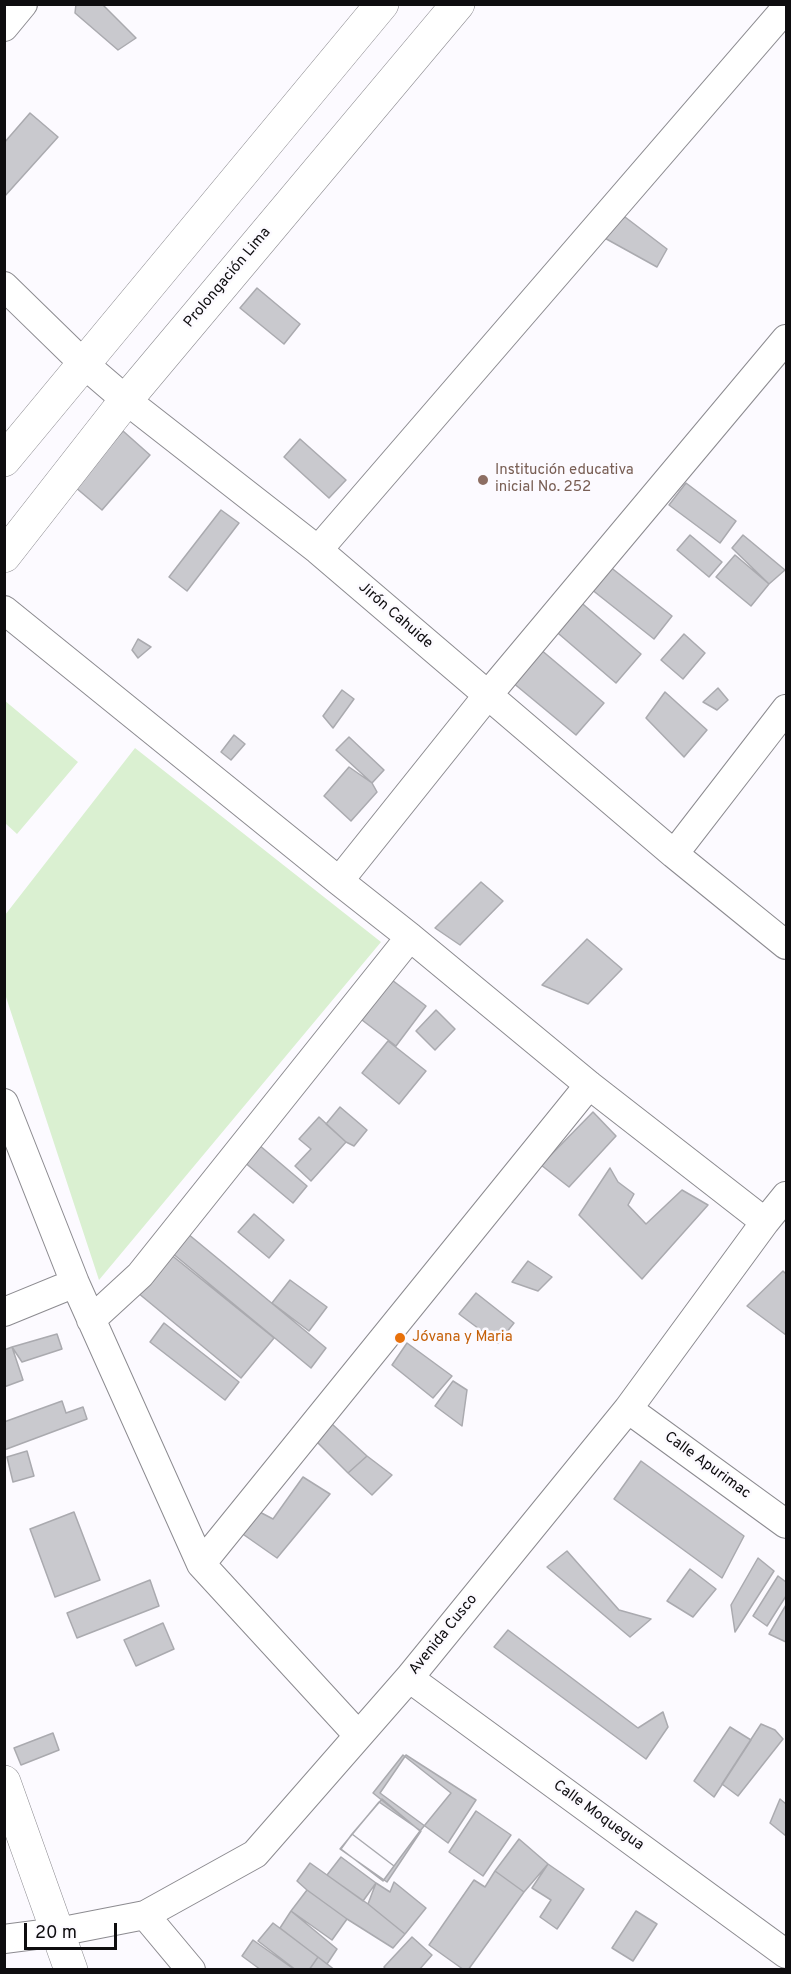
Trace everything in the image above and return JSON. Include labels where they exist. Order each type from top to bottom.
[{"type":"street","points":[[4,27],[23,4]]},
{"type":"street","points":[[4,460],[382,4]]},
{"type":"street","name":"Prolongación Lima","points":[[4,556],[126,400],[456,5]]},
{"type":"street","points":[[318,550],[785,11]]},
{"type":"street","name":"Jirón Cahuide","points":[[4,286],[126,400],[318,550],[674,854],[786,945]]},
{"type":"street","points":[[339,881],[487,696],[786,339]]},
{"type":"street","points":[[4,610],[589,1084],[765,1222]]},
{"type":"street","points":[[674,854],[786,709]]},
{"type":"street","points":[[91,1320],[140,1275],[410,937]]},
{"type":"street","points":[[201,1564],[589,1084]]},
{"type":"street","points":[[4,1103],[75,1283],[201,1564],[358,1735]]},
{"type":"street","name":"Avenida Cusco","points":[[4,1939],[58,1932],[145,1915],[255,1854],[409,1678],[628,1408],[786,1196]]},
{"type":"street","points":[[4,1312],[75,1283]]},
{"type":"street","name":"Calle Apurimac","points":[[628,1408],[786,1524]]},
{"type":"street","name":"Calle Moquegua","points":[[409,1678],[786,1954]]},
{"type":"street","points":[[4,1782],[71,1970]]},
{"type":"street","points":[[145,1915],[191,1970]]},
{"type":"green space","points":[[4,700],[78,762],[17,834],[5,823]]},
{"type":"green space","points":[[135,748],[381,942],[99,1280],[5,994],[5,915]]},
{"type":"building","points":[[76,4],[102,4],[136,38],[118,50],[75,13]]},
{"type":"building","points":[[30,113],[58,137],[4,197],[4,143]]},
{"type":"building","points":[[625,217],[667,249],[657,267],[601,236]]},
{"type":"building","points":[[257,288],[300,324],[284,344],[240,308]]},
{"type":"building","points":[[123,431],[150,455],[102,510],[75,487]]},
{"type":"building","points":[[300,439],[346,480],[329,498],[284,457]]},
{"type":"building","points":[[686,483],[736,521],[720,543],[669,505]]},
{"type":"building","points":[[221,510],[239,523],[187,591],[169,577]]},
{"type":"building","points":[[690,535],[722,562],[709,577],[677,550]]},
{"type":"building","points":[[743,535],[785,570],[769,584],[732,548]]},
{"type":"building","points":[[735,555],[769,584],[751,606],[716,577]]},
{"type":"building","points":[[609,566],[672,616],[654,639],[591,589]]},
{"type":"building","points":[[577,599],[641,654],[616,683],[552,628]]},
{"type":"building","points":[[684,634],[705,653],[683,679],[661,660]]},
{"type":"building","points":[[138,639],[151,647],[138,658],[132,650]]},
{"type":"building","points":[[540,649],[604,703],[576,735],[512,682]]},
{"type":"building","points":[[718,688],[728,700],[717,710],[703,702]]},
{"type":"building","points":[[342,690],[354,699],[333,728],[323,716]]},
{"type":"building","points":[[665,692],[707,730],[684,757],[646,718]]},
{"type":"building","points":[[234,735],[245,744],[231,760],[221,752]]},
{"type":"building","points":[[349,737],[384,770],[372,783],[336,750]]},
{"type":"building","points":[[349,767],[372,783],[377,792],[351,821],[324,796]]},
{"type":"building","points":[[481,882],[503,901],[460,945],[435,928]]},
{"type":"building","points":[[587,939],[622,969],[588,1004],[542,985]]},
{"type":"building","points":[[392,980],[426,1006],[396,1046],[362,1020]]},
{"type":"building","points":[[436,1010],[455,1029],[435,1050],[416,1031]]},
{"type":"building","points":[[388,1041],[426,1071],[399,1104],[362,1073]]},
{"type":"building","points":[[340,1107],[367,1130],[354,1146],[326,1124]]},
{"type":"building","points":[[593,1112],[616,1136],[569,1187],[541,1165]]},
{"type":"building","points":[[319,1117],[346,1142],[311,1181],[295,1166],[311,1149],[299,1139]]},
{"type":"building","points":[[252,1139],[307,1186],[293,1203],[237,1156]]},
{"type":"building","points":[[610,1168],[618,1182],[634,1194],[628,1205],[646,1224],[682,1190],[708,1205],[642,1279],[579,1215]]},
{"type":"building","points":[[254,1214],[284,1240],[269,1258],[238,1232]]},
{"type":"building","points":[[182,1229],[326,1348],[311,1368],[166,1248]]},
{"type":"building","points":[[164,1249],[274,1338],[241,1378],[132,1288]]},
{"type":"building","points":[[528,1261],[552,1277],[538,1291],[512,1282]]},
{"type":"building","points":[[783,1271],[786,1274],[786,1335],[747,1306]]},
{"type":"building","points":[[290,1280],[327,1307],[309,1331],[272,1303]]},
{"type":"building","points":[[476,1293],[514,1323],[498,1343],[459,1314]]},
{"type":"building","points":[[164,1323],[239,1382],[225,1400],[150,1342]]},
{"type":"building","points":[[57,1334],[62,1349],[22,1362],[12,1347]]},
{"type":"building","points":[[407,1343],[452,1376],[433,1398],[392,1365]]},
{"type":"building","points":[[12,1347],[23,1380],[4,1387],[4,1350]]},
{"type":"building","points":[[453,1381],[467,1390],[462,1426],[435,1406]]},
{"type":"building","points":[[62,1401],[66,1413],[83,1407],[87,1419],[4,1450],[4,1422]]},
{"type":"building","points":[[332,1424],[367,1456],[348,1473],[314,1439]]},
{"type":"building","points":[[27,1451],[34,1476],[13,1482],[7,1457]]},
{"type":"building","points":[[367,1456],[392,1475],[372,1495],[348,1473]]},
{"type":"building","points":[[641,1461],[744,1536],[722,1578],[614,1499]]},
{"type":"building","points":[[303,1477],[330,1494],[277,1558],[237,1530],[254,1509],[273,1519]]},
{"type":"building","points":[[74,1512],[100,1580],[55,1597],[30,1529]]},
{"type":"building","points":[[567,1551],[619,1610],[651,1619],[630,1637],[547,1567]]},
{"type":"building","points":[[758,1558],[774,1571],[735,1632],[731,1605]]},
{"type":"building","points":[[690,1569],[716,1589],[693,1617],[667,1601]]},
{"type":"building","points":[[778,1576],[786,1582],[786,1596],[767,1626],[753,1616]]},
{"type":"building","points":[[150,1580],[159,1606],[77,1638],[67,1613]]},
{"type":"building","points":[[786,1605],[786,1642],[769,1634]]},
{"type":"building","points":[[163,1623],[174,1649],[136,1666],[124,1640]]},
{"type":"building","points":[[508,1630],[638,1728],[663,1712],[668,1727],[646,1759],[494,1647]]},
{"type":"building","points":[[761,1724],[775,1730],[783,1739],[738,1796],[722,1784]]},
{"type":"building","points":[[730,1727],[751,1740],[714,1797],[694,1781]]},
{"type":"building","points":[[53,1733],[59,1750],[21,1765],[14,1748]]},
{"type":"building","points":[[403,1755],[451,1793],[420,1831],[373,1793]]},
{"type":"building","points":[[406,1755],[476,1800],[448,1843],[380,1793]]},
{"type":"building","points":[[382,1799],[420,1831],[394,1866],[352,1834]]},
{"type":"building","points":[[780,1799],[786,1804],[786,1836],[770,1823]]},
{"type":"building","points":[[379,1802],[421,1831],[387,1882],[340,1849]]},
{"type":"building","points":[[476,1811],[511,1835],[483,1876],[449,1852]]},
{"type":"building","points":[[352,1834],[394,1866],[383,1881],[341,1849]]},
{"type":"building","points":[[519,1839],[548,1864],[524,1892],[495,1871]]},
{"type":"building","points":[[341,1857],[376,1883],[363,1901],[327,1875]]},
{"type":"building","points":[[310,1863],[368,1904],[405,1934],[393,1948],[347,1919],[297,1881]]},
{"type":"building","points":[[548,1864],[584,1889],[557,1929],[540,1917],[551,1900],[532,1888]]},
{"type":"building","points":[[495,1871],[524,1892],[468,1970],[464,1970],[429,1945],[474,1880],[485,1887]]},
{"type":"building","points":[[394,1882],[426,1908],[405,1934],[368,1904],[376,1883],[390,1892]]},
{"type":"building","points":[[307,1890],[347,1919],[332,1940],[291,1911]]},
{"type":"building","points":[[291,1911],[337,1949],[327,1964],[280,1928]]},
{"type":"building","points":[[636,1911],[657,1924],[633,1961],[612,1948]]},
{"type":"building","points":[[273,1923],[318,1957],[309,1970],[296,1970],[258,1941]]},
{"type":"building","points":[[412,1937],[432,1955],[419,1970],[386,1970],[384,1967]]},
{"type":"building","points":[[253,1940],[295,1970],[261,1970],[242,1956]]},
{"type":"building","points":[[318,1957],[335,1970],[309,1970]]},
{"type":"place","name":"Institución educativa inicial No. 252","points":[[483,480]]},
{"type":"place","name":"Jóvana y Maria","points":[[400,1338]]}]
